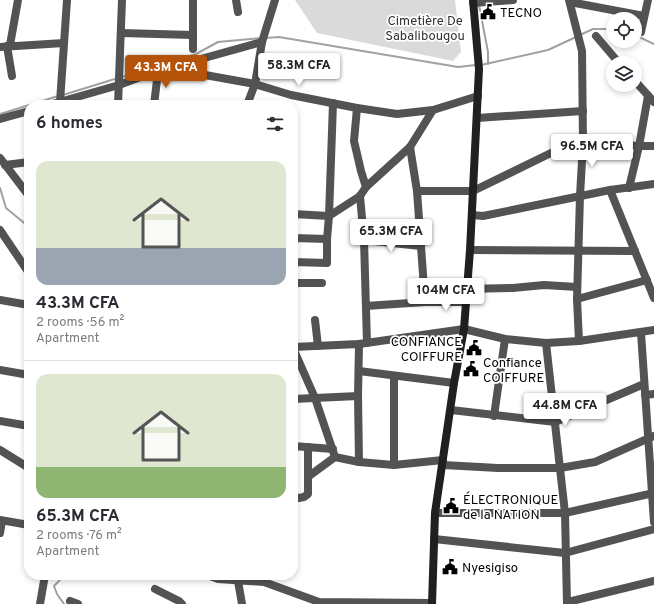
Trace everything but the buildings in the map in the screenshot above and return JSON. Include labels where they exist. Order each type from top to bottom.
[{"type":"main road","points":[[432,604],[435,513],[454,383],[464,329],[468,289],[479,66],[473,1]]},
{"type":"street","points":[[12,76],[6,46],[18,0]]},
{"type":"street","points":[[60,100],[67,0]]},
{"type":"street","points":[[118,100],[122,0]]},
{"type":"street","points":[[193,0],[193,49]]},
{"type":"street","points":[[236,0],[238,12]]},
{"type":"street","points":[[249,100],[255,84],[262,42],[275,0]]},
{"type":"street","points":[[473,1],[513,0]]},
{"type":"street","points":[[642,27],[648,0]]},
{"type":"street","points":[[579,341],[577,299],[583,143],[582,51],[569,1],[644,16]]},
{"type":"street","points":[[121,33],[193,35]]},
{"type":"street","points":[[596,36],[613,56]]},
{"type":"street","points":[[67,100],[119,85],[166,68],[262,42]]},
{"type":"street","points":[[6,46],[64,43]]},
{"type":"street","points":[[166,68],[255,84],[291,95],[397,114],[433,110],[478,96]]},
{"type":"street","points":[[155,100],[157,80],[166,68]]},
{"type":"street","points":[[629,188],[651,99],[642,89]]},
{"type":"street","points":[[290,100],[291,95]]},
{"type":"street","points":[[298,262],[327,263],[333,103]]},
{"type":"street","points":[[357,108],[354,141],[366,187]]},
{"type":"street","points":[[298,214],[329,216],[360,196],[366,187],[410,147],[433,110]]},
{"type":"street","points":[[477,118],[583,111]]},
{"type":"street","points":[[0,119],[24,112]]},
{"type":"street","points":[[417,191],[474,191],[555,151],[583,143],[654,146]]},
{"type":"street","points":[[410,147],[417,191],[425,302]]},
{"type":"street","points":[[2,162],[24,162]]},
{"type":"street","points":[[2,162],[24,190]]},
{"type":"street","points":[[472,215],[483,216],[610,190],[654,184]]},
{"type":"street","points":[[610,190],[654,298]]},
{"type":"street","points":[[360,196],[364,240],[366,306],[359,371],[358,396],[360,462]]},
{"type":"street","points":[[0,230],[24,266]]},
{"type":"street","points":[[298,238],[327,239]]},
{"type":"street","points":[[364,240],[421,246]]},
{"type":"street","points":[[470,250],[635,251]]},
{"type":"street","points":[[577,299],[646,280]]},
{"type":"street","points":[[298,283],[322,283]]},
{"type":"street","points":[[468,289],[513,288],[544,285],[578,287]]},
{"type":"street","points":[[0,300],[24,304]]},
{"type":"street","points":[[366,306],[425,302],[466,302]]},
{"type":"street","points":[[315,320],[318,346]]},
{"type":"street","points":[[298,348],[363,344],[464,329],[505,339],[546,343],[579,341],[654,330]]},
{"type":"street","points":[[641,333],[644,384],[650,395],[654,522]]},
{"type":"street","points":[[494,416],[505,339]]},
{"type":"street","points":[[546,343],[565,514],[565,553],[568,603],[654,581]]},
{"type":"street","points":[[298,359],[315,398],[334,453]]},
{"type":"street","points":[[0,370],[24,374]]},
{"type":"street","points":[[359,371],[454,383]]},
{"type":"street","points":[[394,376],[394,465]]},
{"type":"street","points":[[451,410],[555,422],[644,384]]},
{"type":"street","points":[[298,399],[358,396]]},
{"type":"street","points":[[0,421],[24,425]]},
{"type":"street","points":[[298,446],[334,453],[360,462],[394,465],[443,462],[498,468],[560,468],[595,462],[651,437]]},
{"type":"street","points":[[298,498],[304,497],[308,494],[308,447]]},
{"type":"street","points":[[0,450],[24,465]]},
{"type":"street","points":[[309,476],[334,453]]},
{"type":"street","points":[[435,513],[565,514],[653,493]]},
{"type":"street","points":[[0,533],[1,521],[24,524]]},
{"type":"street","points":[[434,539],[565,553],[654,529]]},
{"type":"street","points":[[40,604],[44,580]]},
{"type":"street","points":[[228,580],[243,580]]},
{"type":"street","points":[[258,580],[319,603],[432,604]]},
{"type":"street","points":[[238,581],[242,604]]},
{"type":"street","points":[[155,589],[182,604]]},
{"type":"green space","name":"Cimetière De Sabalibougou","points":[[295,0],[455,0],[461,52],[453,61],[317,33]]},
{"type":"waterway","points":[[479,5],[488,52],[488,64]]},
{"type":"waterway","points":[[580,35],[593,29],[606,29]]},
{"type":"waterway","points":[[265,38],[279,37],[458,67],[476,65]]},
{"type":"waterway","points":[[481,65],[548,50],[576,37]]},
{"type":"waterway","points":[[122,77],[196,54],[218,42],[261,38]]},
{"type":"waterway","points":[[642,38],[654,44]]},
{"type":"waterway","points":[[63,95],[118,78]]},
{"type":"waterway","points":[[46,100],[58,96]]},
{"type":"waterway","points":[[0,114],[24,107]]},
{"type":"waterway","points":[[0,188],[6,208],[24,223]]},
{"type":"waterway","points":[[60,580],[54,586],[57,594],[64,604]]},
{"type":"place","name":"TECNO","points":[[488,12]]},
{"type":"place","name":"CONFIANCE COIFFURE","points":[[474,348]]},
{"type":"place","name":"Confiance COIFFURE","points":[[471,369]]},
{"type":"place","name":"ÉLECTRONIQUE de la NATION","points":[[451,506]]},
{"type":"place","name":"Nyesigiso","points":[[450,567]]}]
